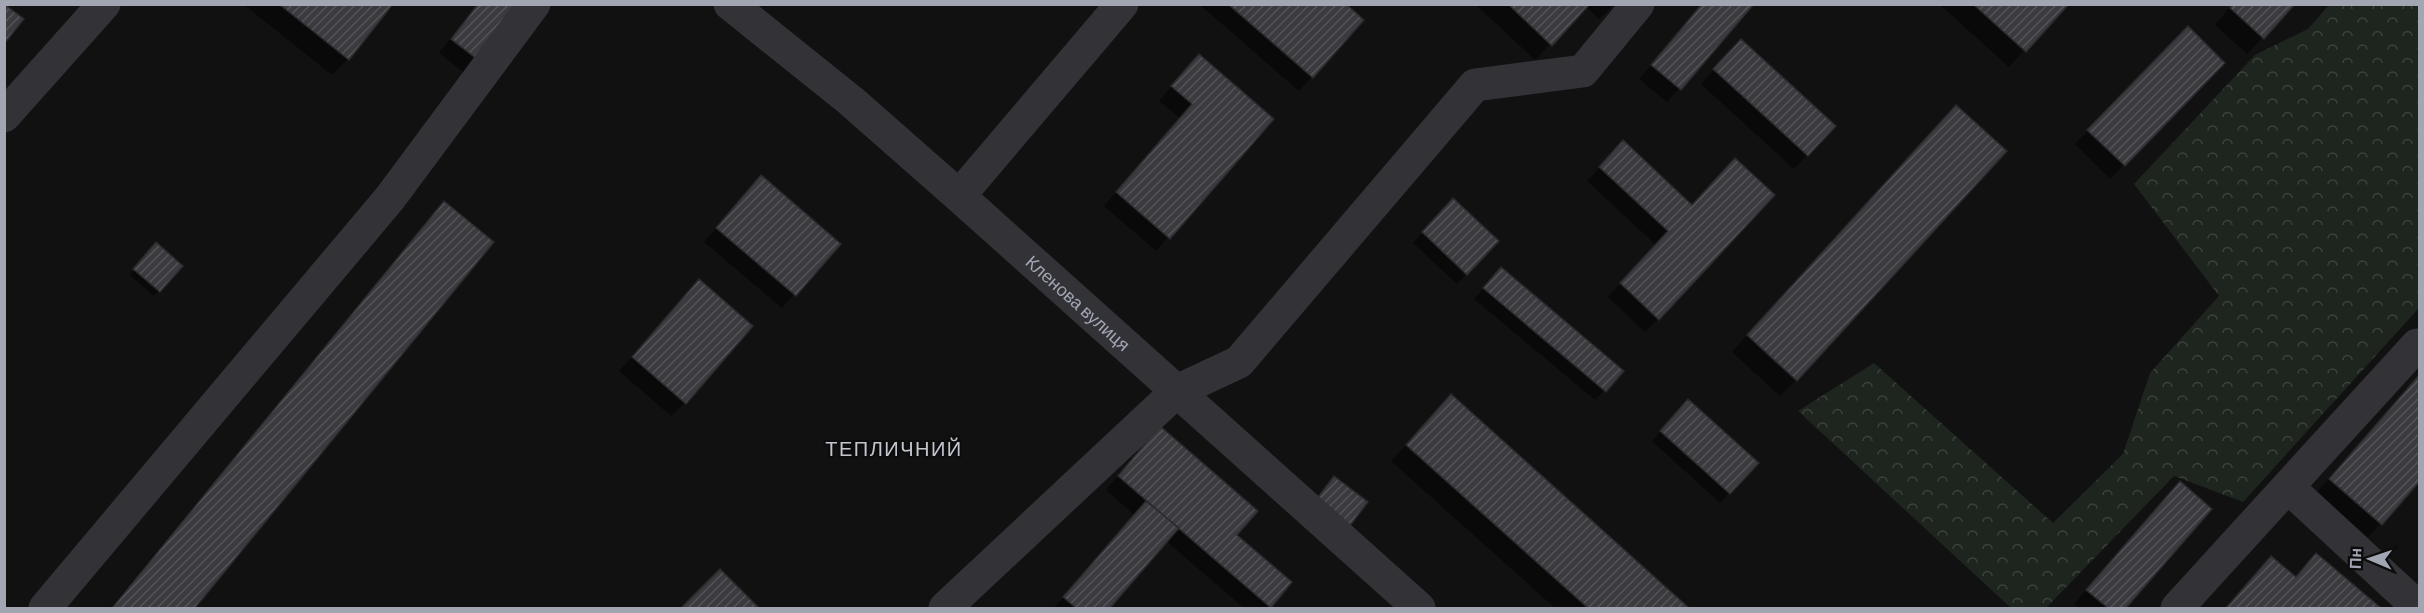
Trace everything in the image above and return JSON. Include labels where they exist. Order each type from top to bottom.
[{"type":"street","points":[[4,117],[104,4]]},
{"type":"street","points":[[45,609],[390,198],[534,4]]},
{"type":"street","name":"Кленова вулиця","points":[[730,4],[851,101],[1419,609]]},
{"type":"street","points":[[959,196],[1122,4]]},
{"type":"street","points":[[945,609],[1177,391],[1239,362],[1476,85],[1583,71],[1638,4]]},
{"type":"street","points":[[2177,609],[2417,345]]},
{"type":"street","points":[[2288,487],[2419,609]]},
{"type":"green space","points":[[2329,5],[2419,5],[2419,308],[2243,502],[2174,476],[2046,608],[2011,608],[1798,411],[1874,363],[2053,523],[2123,454],[2150,373],[2219,296],[2134,184],[2255,55],[2308,29]]},
{"type":"building","points":[[4,4],[24,19],[4,44]]},
{"type":"building","points":[[279,4],[393,4],[349,60]]},
{"type":"building","points":[[478,4],[527,4],[482,63],[451,39]]},
{"type":"building","points":[[1228,4],[1346,4],[1364,20],[1313,78]]},
{"type":"building","points":[[1508,4],[1590,4],[1552,46]]},
{"type":"building","points":[[1702,4],[1754,4],[1681,90],[1651,65]]},
{"type":"building","points":[[1973,4],[2069,4],[2026,52]]},
{"type":"building","points":[[2233,4],[2295,4],[2264,39],[2230,8]]},
{"type":"building","points":[[2188,26],[2225,63],[2125,166],[2087,130]]},
{"type":"building","points":[[1741,39],[1836,126],[1808,156],[1713,69]]},
{"type":"building","points":[[1199,54],[1274,119],[1170,239],[1116,192],[1192,104],[1171,86]]},
{"type":"building","points":[[1956,105],[2007,151],[1797,381],[1747,335]]},
{"type":"building","points":[[1623,140],[1692,205],[1735,158],[1775,195],[1659,320],[1620,283],[1668,231],[1599,167]]},
{"type":"building","points":[[761,175],[841,244],[796,296],[716,228]]},
{"type":"building","points":[[1453,198],[1499,241],[1467,275],[1422,232]]},
{"type":"building","points":[[444,201],[494,242],[195,608],[112,608]]},
{"type":"building","points":[[156,242],[183,266],[160,292],[133,269]]},
{"type":"building","points":[[1501,267],[1624,371],[1606,392],[1483,288]]},
{"type":"building","points":[[699,279],[753,326],[686,404],[632,357]]},
{"type":"building","points":[[2420,374],[2420,481],[2382,525],[2329,479]]},
{"type":"building","points":[[1451,394],[1689,608],[1588,608],[1406,445]]},
{"type":"building","points":[[1688,399],[1759,463],[1730,494],[1660,431]]},
{"type":"building","points":[[1160,426],[1258,511],[1237,535],[1292,582],[1271,608],[1118,476]]},
{"type":"building","points":[[1334,476],[1368,502],[1349,527],[1315,501]]},
{"type":"building","points":[[2180,481],[2212,509],[2126,608],[2108,608],[2086,590]]},
{"type":"building","points":[[1146,501],[1179,528],[1110,608],[1076,608],[1063,597]]},
{"type":"building","points":[[2316,553],[2381,608],[2226,608],[2271,556],[2296,577]]},
{"type":"building","points":[[720,569],[759,608],[681,608]]},
{"type":"district","name":"ТЕПЛИЧНИЙ","points":[[894,448]]}]
